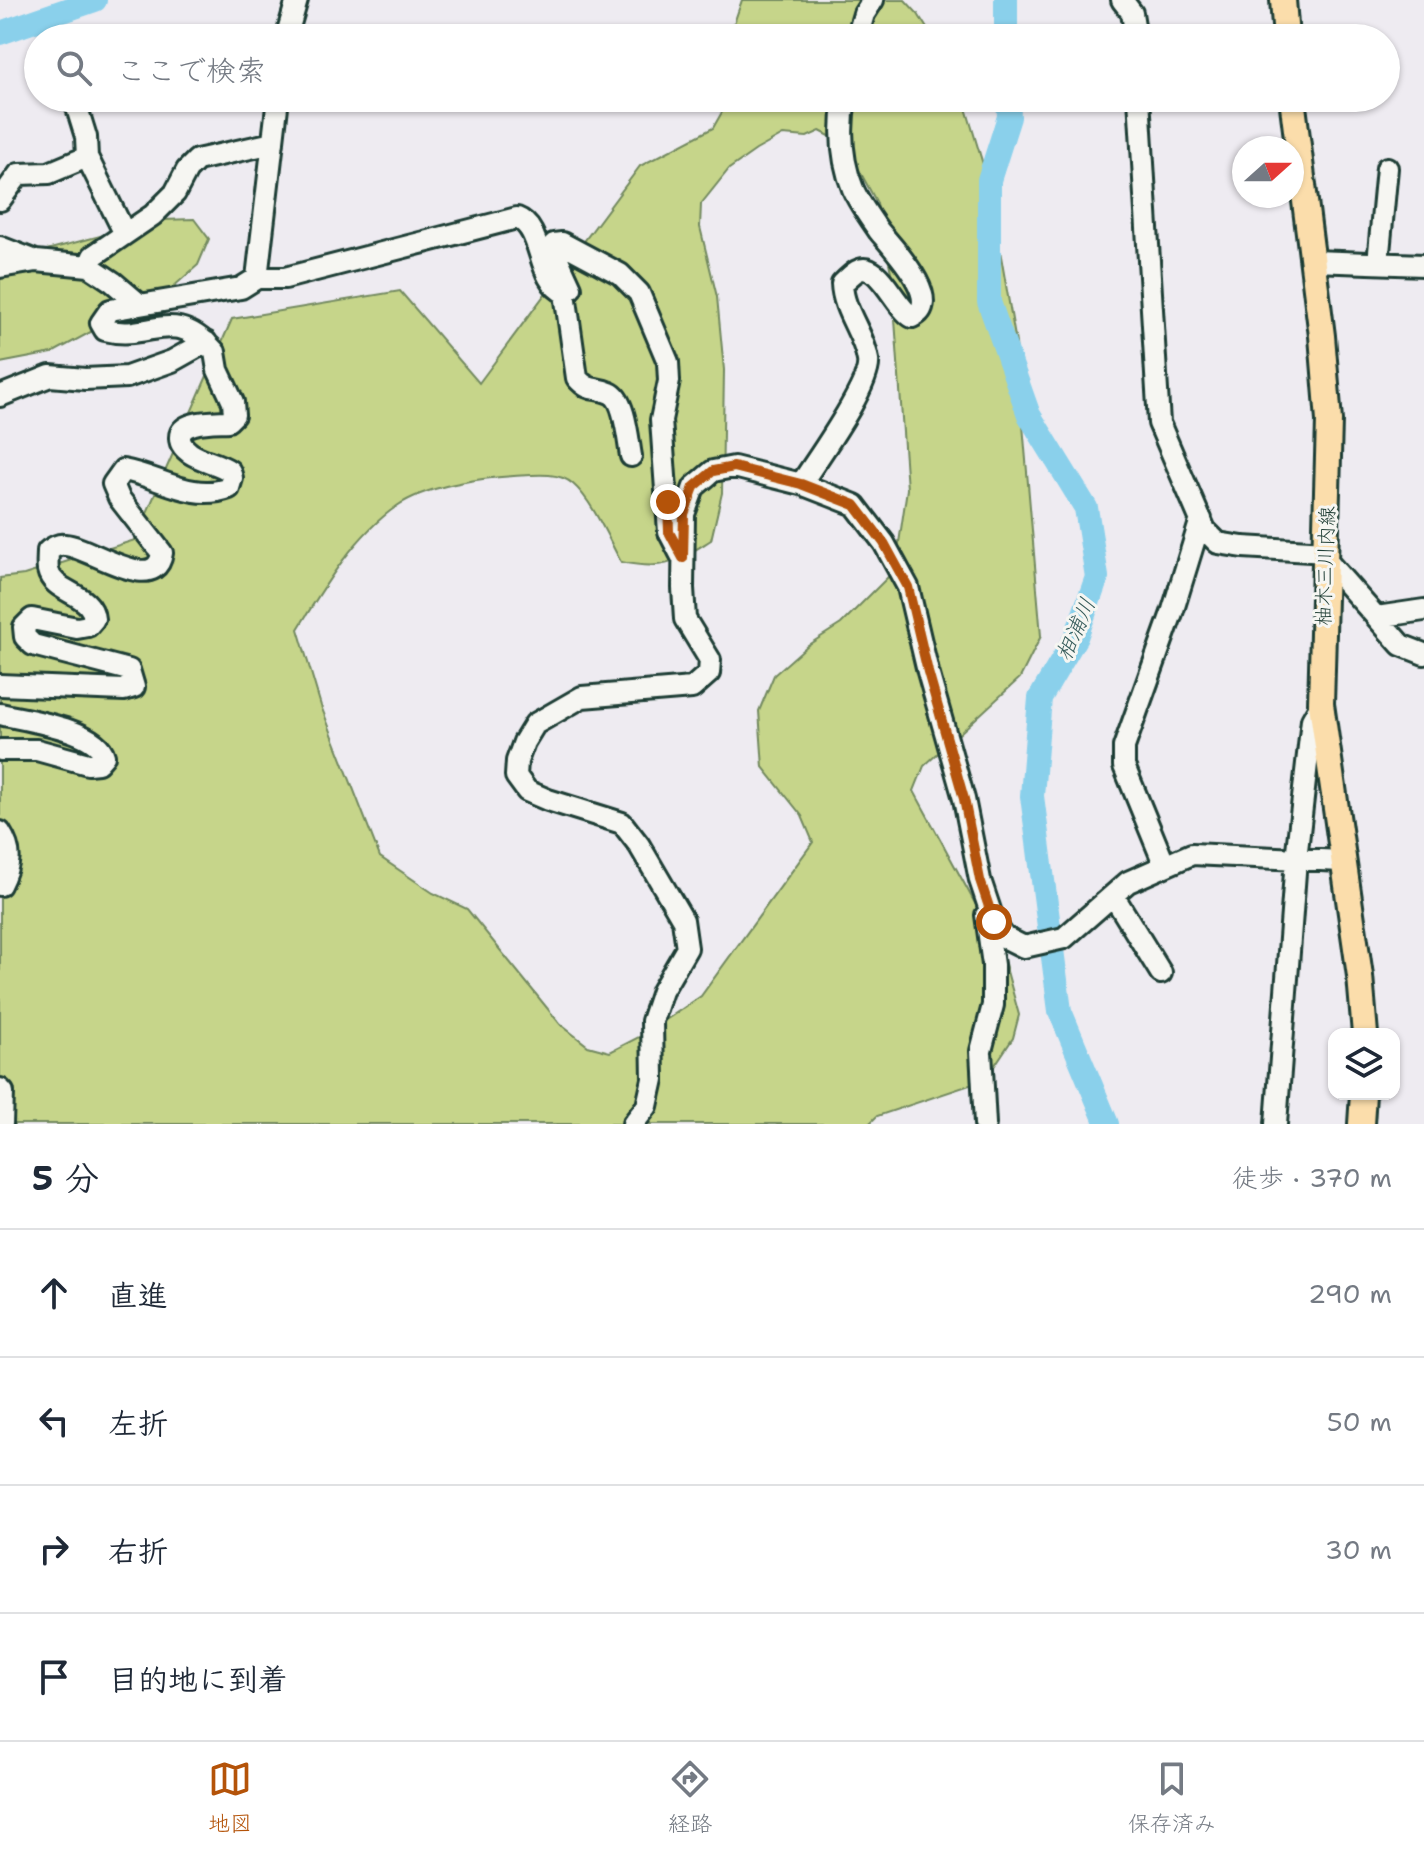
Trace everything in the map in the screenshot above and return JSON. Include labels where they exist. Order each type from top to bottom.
[{"type":"main road","points":[[1283,0],[1285,24]]},
{"type":"main road","name":"柚木三川内線","points":[[1294,112],[1329,421],[1321,704],[1360,976],[1364,1028]]},
{"type":"main road","points":[[1361,1124],[1363,1100]]},
{"type":"street","points":[[290,24],[297,0]]},
{"type":"street","points":[[861,24],[873,0]]},
{"type":"street","points":[[1122,0],[1132,13],[1134,24]]},
{"type":"street","points":[[78,112],[86,137],[87,157],[125,234]]},
{"type":"street","points":[[257,278],[276,112]]},
{"type":"street","points":[[801,484],[866,381],[869,360],[842,297],[842,284],[858,270],[867,268],[878,273],[902,311],[912,317],[918,315],[923,305],[916,276],[878,229],[854,190],[843,154],[843,112]]},
{"type":"street","points":[[1140,112],[1159,423],[1205,530],[1218,543],[1325,556],[1401,645],[1424,654]]},
{"type":"street","points":[[89,266],[93,256],[153,215],[175,193],[187,170],[197,160],[273,143]]},
{"type":"street","points":[[0,200],[19,174],[49,173],[87,157]]},
{"type":"street","points":[[1378,263],[1387,168]]},
{"type":"street","points":[[0,685],[124,690],[134,687],[129,670],[33,645],[25,637],[24,627],[32,619],[77,628],[88,626],[94,619],[94,611],[87,602],[56,583],[48,572],[48,551],[56,545],[69,545],[110,562],[146,572],[154,570],[161,563],[162,553],[119,498],[113,484],[123,470],[181,490],[216,492],[229,488],[232,478],[230,471],[220,464],[192,454],[181,444],[179,435],[191,425],[228,421],[234,415],[233,402],[218,370],[215,352],[191,332],[170,325],[117,333],[102,328],[104,316],[110,310],[241,288],[257,278],[285,278],[517,218],[523,220],[531,232],[557,290],[565,293]]},
{"type":"street","points":[[565,293],[571,288],[554,244],[562,243],[620,274],[639,293],[668,362],[669,381],[661,420],[669,532],[683,558]]},
{"type":"street","points":[[0,247],[36,261]]},
{"type":"street","points":[[0,267],[36,261],[89,266],[139,304]]},
{"type":"street","points":[[1313,261],[1424,265]]},
{"type":"street","points":[[565,293],[577,378],[585,388],[611,393],[620,400],[631,456]]},
{"type":"street","points":[[0,396],[50,376],[85,379],[127,377],[172,361],[206,342]]},
{"type":"street","points":[[633,1124],[647,1106],[653,1079],[652,1021],[662,991],[687,948],[683,920],[639,845],[622,823],[527,791],[516,776],[517,761],[535,724],[582,697],[692,688],[709,673],[710,660],[685,619],[683,558],[684,514],[694,487],[713,471],[734,467],[801,484],[855,505],[884,543],[908,587],[964,799],[986,899],[994,922],[1004,937],[1024,947],[1064,938],[1128,882],[1192,854],[1342,861]]},
{"type":"street","points":[[1165,866],[1124,766],[1124,747],[1173,610],[1201,519]]},
{"type":"street","points":[[1377,617],[1424,610]]},
{"type":"street","points":[[1276,1124],[1296,859],[1312,720],[1321,704]]},
{"type":"street","points":[[0,714],[75,732],[102,748],[104,756],[98,763],[88,764],[37,750],[0,750]]},
{"type":"street","points":[[0,832],[5,840],[9,866],[0,885]]},
{"type":"street","points":[[1113,895],[1161,973]]},
{"type":"street","points":[[985,1124],[981,1051],[993,1005],[993,965],[986,899]]},
{"type":"street","points":[[0,1089],[3,1092],[2,1124]]},
{"type":"green space","points":[[742,0],[905,0],[924,24],[734,24]]},
{"type":"green space","points":[[722,112],[967,112],[988,181],[1016,343],[1041,636],[1020,678],[924,766],[914,791],[1002,953],[1019,1015],[1013,1038],[985,1080],[877,1116],[869,1124],[0,1124],[0,578],[24,575],[135,540],[232,319],[400,291],[479,383],[640,166],[713,128]],"holes":[[[820,131],[845,144],[877,203],[892,277],[907,489],[895,570],[841,624],[808,645],[774,675],[759,711],[763,767],[802,816],[813,842],[701,996],[645,1034],[610,1052],[588,1046],[560,1024],[467,909],[433,893],[380,857],[321,706],[298,629],[342,562],[367,532],[409,499],[453,484],[537,475],[553,475],[567,480],[587,500],[621,562],[648,566],[669,563],[711,540],[722,493],[724,370],[717,297],[700,227],[701,204],[729,169],[756,150],[783,135],[807,137]]]},
{"type":"green space","points":[[194,219],[209,239],[198,265],[172,288],[52,353],[0,363],[0,262],[162,220]]},
{"type":"waterway","points":[[26,24],[95,0]]},
{"type":"waterway","name":"相浦川","points":[[1006,0],[1006,24]]},
{"type":"waterway","points":[[0,33],[24,25]]},
{"type":"waterway","name":"相浦川","points":[[1009,112],[989,180],[989,302],[1029,415],[1086,508],[1097,577],[1076,637],[1040,698],[1032,796],[1060,1011],[1107,1124]]},
{"type":"route","points":[[668,502],[669,532],[683,558],[684,514],[694,487],[713,471],[734,467],[801,484],[855,505],[884,543],[908,587],[964,799],[980,880],[994,922]]}]
